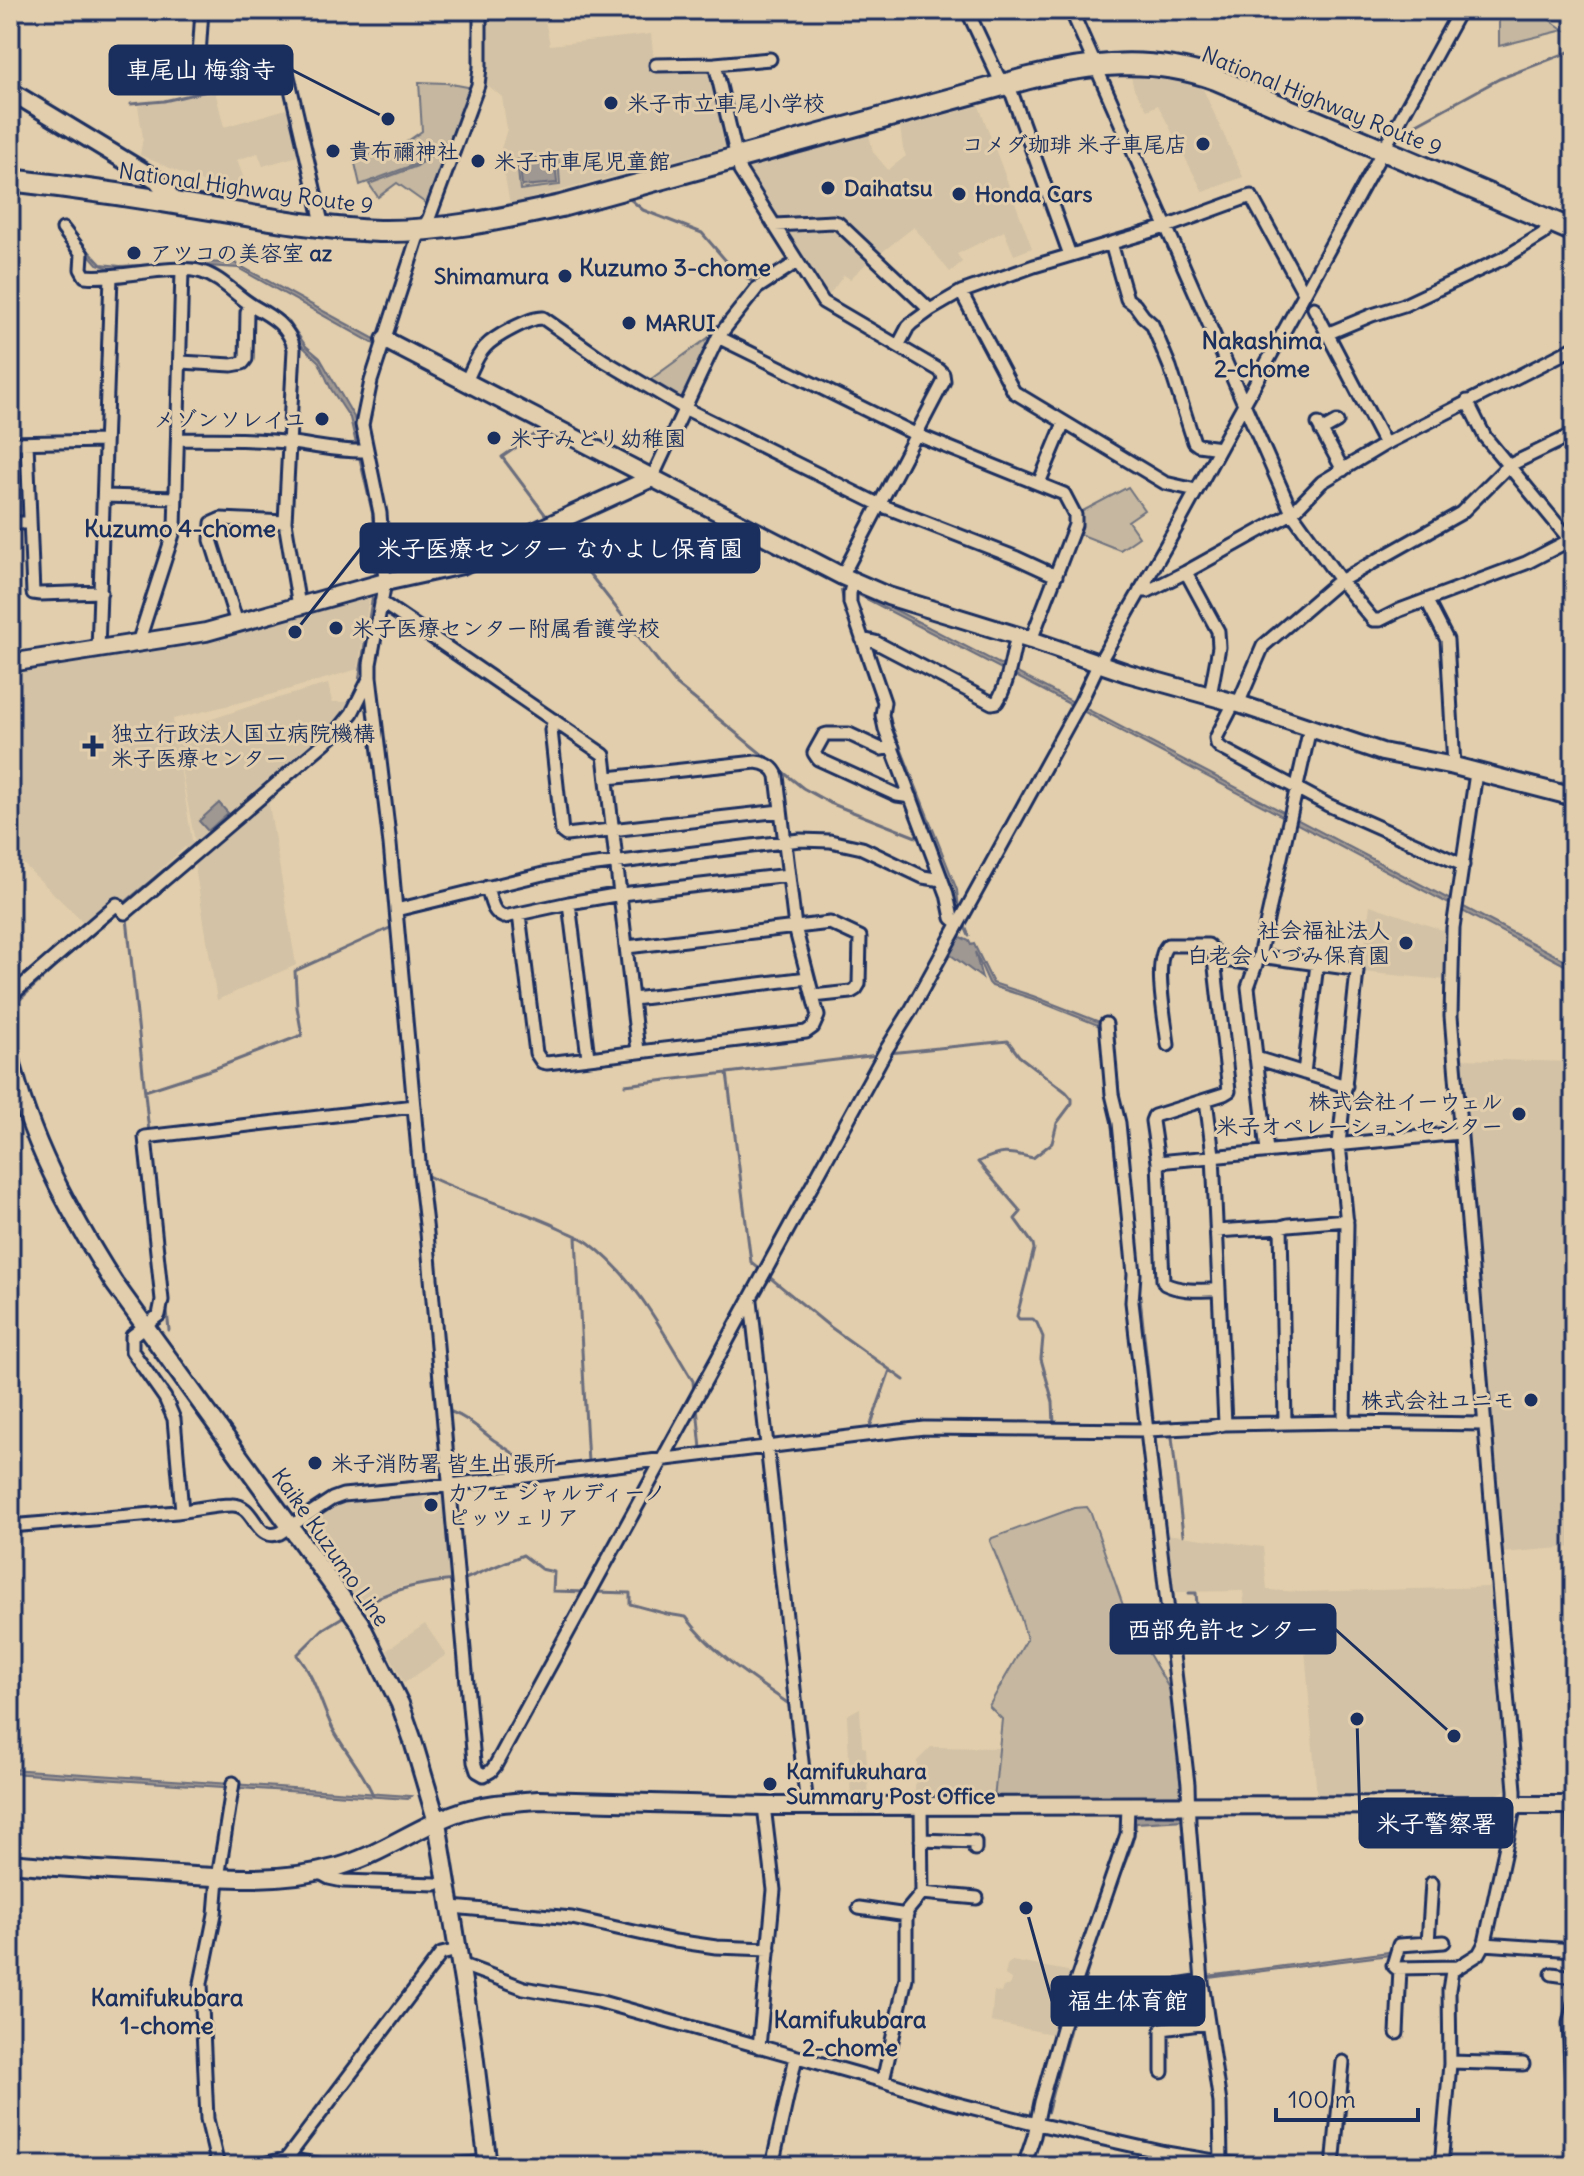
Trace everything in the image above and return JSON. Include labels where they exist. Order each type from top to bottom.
[{"type":"highway","name":"National Highway Route 9","points":[[10,180],[323,227],[422,230],[507,218],[561,206],[1070,68],[1141,64],[1206,75],[1574,231]]},
{"type":"street","points":[[198,71],[202,10]]},
{"type":"street","points":[[480,10],[478,85],[422,230],[366,398],[362,425],[380,513],[378,583],[381,602],[370,677],[427,1233],[474,1762],[477,1771],[484,1775],[495,1766],[1460,10]]},
{"type":"street","points":[[967,10],[998,76],[1017,106],[1070,255]]},
{"type":"street","points":[[1071,10],[1292,513],[1373,620],[1380,620],[1526,563],[1572,539],[1485,437],[1467,401]]},
{"type":"street","points":[[656,65],[770,59]]},
{"type":"street","points":[[715,64],[740,171],[823,302],[939,370],[944,377],[878,504],[848,584],[850,603],[893,747],[942,880],[952,918],[958,923]]},
{"type":"street","points":[[287,72],[323,227]]},
{"type":"street","points":[[10,91],[157,180],[176,203]]},
{"type":"street","points":[[898,346],[908,327],[961,292],[1166,227],[1251,196],[1304,293]]},
{"type":"street","points":[[1329,333],[1404,305],[1504,258],[1543,234],[1551,222]]},
{"type":"street","points":[[775,225],[838,223],[930,310]]},
{"type":"street","points":[[63,229],[82,254],[83,274],[101,278],[182,270],[201,272],[280,323],[293,343],[285,522],[299,606]]},
{"type":"street","points":[[1111,243],[1127,299],[1152,324],[1170,367],[1194,442],[1220,448]]},
{"type":"street","points":[[10,663],[206,632],[378,583],[440,571],[471,561],[652,478],[718,337],[757,288],[797,262]]},
{"type":"street","points":[[138,643],[175,528],[182,270]]},
{"type":"street","points":[[98,650],[111,276]]},
{"type":"street","points":[[961,292],[1010,388],[1165,483],[1196,490]]},
{"type":"street","points":[[181,362],[243,363],[250,305]]},
{"type":"street","points":[[1314,308],[1385,444]]},
{"type":"street","points":[[466,381],[488,343],[529,320],[539,317],[546,319],[603,360],[684,408],[878,504],[1056,576]]},
{"type":"street","points":[[718,337],[915,434],[1062,492],[1066,497],[1076,519],[1075,525],[1056,576],[1008,672],[1005,689],[997,702],[989,702],[875,642],[862,639]]},
{"type":"street","points":[[383,346],[466,381],[848,584],[1236,703],[1382,752],[1454,766],[1574,797]]},
{"type":"street","points":[[1140,590],[1148,591],[1186,572],[1292,513],[1322,482],[1385,444],[1574,348]]},
{"type":"street","points":[[1337,422],[1320,428],[1343,470]]},
{"type":"street","points":[[1039,483],[1064,423]]},
{"type":"street","points":[[1463,865],[1328,805],[1217,744],[1216,738],[1263,646],[1303,610],[1340,580],[1461,513],[1508,466],[1574,434]]},
{"type":"street","points":[[179,439],[290,442],[321,449],[366,451]]},
{"type":"street","points":[[10,443],[105,441]]},
{"type":"street","points":[[27,443],[33,593],[101,592]]},
{"type":"street","points":[[104,496],[176,498]]},
{"type":"street","points":[[237,623],[211,540],[212,523],[221,519],[285,522]]},
{"type":"street","points":[[10,523],[29,523]]},
{"type":"street","points":[[1186,572],[1218,631],[1219,647],[1210,696]]},
{"type":"street","points":[[1427,601],[1447,640],[1454,766]]},
{"type":"street","points":[[381,602],[604,755],[638,1051]]},
{"type":"street","points":[[10,994],[117,904],[125,913],[343,726],[370,677]]},
{"type":"street","points":[[554,720],[551,730],[562,832],[566,835],[781,811]]},
{"type":"street","points":[[1267,1151],[1248,987],[1257,960],[1310,728]]},
{"type":"street","points":[[893,747],[881,749],[849,734],[827,734],[814,753],[818,759],[897,795],[911,797]]},
{"type":"street","points":[[519,914],[538,1058],[547,1063],[806,1032],[813,1027],[818,1016],[795,927],[776,773],[756,762],[608,778]]},
{"type":"street","points":[[1441,2166],[1450,2062],[1449,1990],[1452,1971],[1479,1954],[1484,1944],[1515,1804],[1451,1016],[1453,928],[1476,773]]},
{"type":"street","points":[[396,910],[556,871],[817,840],[862,848],[923,877],[942,880]]},
{"type":"street","points":[[487,887],[493,909],[504,917],[621,894],[789,875]]},
{"type":"street","points":[[569,903],[588,1057]]},
{"type":"street","points":[[627,947],[830,923],[860,937],[859,984],[856,989],[813,996]]},
{"type":"street","points":[[1168,1045],[1161,972],[1165,947],[1205,944],[1212,948],[1214,959],[1229,1091],[1154,1116],[1152,1121],[1158,1162],[1165,1284],[1192,1290],[1219,1290]]},
{"type":"street","points":[[1214,959],[1317,964],[1357,971],[1339,1144],[1347,1220],[1344,1422]]},
{"type":"street","points":[[1304,1073],[1317,964]]},
{"type":"street","points":[[633,999],[808,978]]},
{"type":"street","points":[[1106,1024],[1134,1274],[1132,1292],[1188,1784],[1202,1982],[1218,2090],[1221,2163]]},
{"type":"street","name":"Kaike Kuzumo Line","points":[[10,1055],[32,1129],[60,1191],[89,1243],[114,1283],[360,1623],[377,1656],[412,1738],[437,1822],[472,2037],[487,2164]]},
{"type":"street","points":[[1256,1058],[1346,1086]]},
{"type":"street","points":[[1206,1100],[1213,1155],[1225,1424]]},
{"type":"street","points":[[182,1511],[174,1419],[165,1398],[132,1351],[132,1336],[159,1315],[162,1300],[145,1137],[414,1106]]},
{"type":"street","points":[[1158,1162],[1460,1133]]},
{"type":"street","points":[[1216,1231],[1347,1220]]},
{"type":"street","points":[[1281,1227],[1285,1422]]},
{"type":"street","points":[[751,1300],[807,1806]]},
{"type":"street","points":[[10,1526],[239,1505],[269,1536],[280,1533],[343,1495],[924,1428],[1208,1427],[1285,1422],[1484,1424]]},
{"type":"street","points":[[218,2166],[207,2119],[201,1983],[215,1914],[233,1788]]},
{"type":"street","points":[[10,1863],[218,1878],[264,1878],[336,1867],[378,1853],[455,1813],[538,1800],[764,1806],[1574,1805],[1574,1836]]},
{"type":"street","points":[[759,2047],[774,1890],[764,1806]]},
{"type":"street","points":[[883,2081],[906,1978],[907,1911],[922,1893],[921,1806]]},
{"type":"street","points":[[1024,2166],[1041,2102],[1127,1834],[1128,1806]]},
{"type":"street","points":[[921,1840],[975,1842],[975,1849]]},
{"type":"street","points":[[317,1871],[343,1881],[436,1884]]},
{"type":"street","points":[[1428,1943],[1432,1883]]},
{"type":"street","points":[[922,1893],[977,1898]]},
{"type":"street","points":[[452,1907],[572,1918],[716,1947],[769,1949]]},
{"type":"street","points":[[859,1908],[907,1915]]},
{"type":"street","points":[[1444,1942],[1399,1945],[1393,1961],[1396,1968],[1459,1967]]},
{"type":"street","points":[[1484,1944],[1574,1950]]},
{"type":"street","points":[[283,2162],[441,1954],[459,1957],[524,1988],[598,2001],[942,2100],[1166,2153],[1244,2166]]},
{"type":"street","points":[[1397,2033],[1400,1968]]},
{"type":"street","points":[[1552,1974],[1574,1977]]},
{"type":"street","points":[[1078,1993],[1130,1993],[1202,1982]]},
{"type":"street","points":[[1572,2087],[1569,2023],[1574,2003]]},
{"type":"street","points":[[1162,2072],[1162,2029],[1207,2023]]},
{"type":"street","points":[[772,2166],[796,2057]]},
{"type":"street","points":[[1333,2166],[1343,2062]]},
{"type":"street","points":[[1450,2062],[1523,2064]]},
{"type":"street","points":[[1164,2166],[1166,2153]]},
{"type":"street","points":[[253,2166],[283,2162],[330,2166]]},
{"type":"street","points":[[444,2166],[487,2164]]},
{"type":"shaded area","name":"米子市立車尾小学校","points":[[486,10],[543,10],[550,45],[651,34],[655,70],[706,67],[712,72],[728,146],[510,204],[500,161],[507,129],[502,97],[484,82]]},
{"type":"shaded area","points":[[1499,10],[1536,10],[1564,30],[1499,46]]},
{"type":"shaded area","name":"コメダ珈琲 米子車尾店","points":[[1131,77],[1174,81],[1203,89],[1243,177],[1203,192],[1158,105],[1147,110],[1134,89]]},
{"type":"shaded area","points":[[419,82],[473,88],[455,134],[416,164],[360,185],[354,159],[398,148],[422,131]]},
{"type":"shaded area","points":[[215,91],[224,127],[293,107],[305,154],[263,166],[258,153],[237,160],[251,198],[202,182],[140,155],[143,138],[138,106]]},
{"type":"shaded area","points":[[979,106],[1032,248],[1014,255],[1004,231],[957,254],[962,262],[950,272],[914,227],[877,256],[844,224],[778,222],[742,169],[869,135],[873,152],[888,170],[906,156],[900,127]]},
{"type":"shaded area","points":[[453,138],[428,205],[397,183],[378,197],[369,184],[417,166]]},
{"type":"shaded area","points":[[558,156],[560,185],[520,190],[517,160]]},
{"type":"shaded area","points":[[555,160],[557,183],[522,186],[520,164]]},
{"type":"shaded area","points":[[836,225],[872,258],[850,279],[844,275],[826,299],[784,231],[786,228]]},
{"type":"shaded area","points":[[88,250],[101,264],[120,266],[235,263],[575,444],[573,447],[507,413],[500,406],[490,404],[378,346],[238,268],[207,266],[288,320],[306,346],[320,358],[354,417],[377,513],[379,569],[379,592],[363,679],[359,678],[375,579],[372,513],[350,418],[331,389],[319,362],[300,344],[283,320],[186,267],[115,270],[97,264]]},
{"type":"shaded area","points":[[716,332],[684,397],[677,400],[647,382]]},
{"type":"shaded area","points":[[581,447],[1574,965],[1574,970],[580,451]]},
{"type":"shaded area","points":[[1128,487],[1144,510],[1128,521],[1139,537],[1120,550],[1077,533],[1082,519],[1079,513]]},
{"type":"shaded area","points":[[841,590],[844,590],[845,603],[863,654],[847,616]]},
{"type":"shaded area","name":"独立行政法人国立病院機構 米子医療センター","points":[[370,592],[358,669],[173,719],[174,729],[194,725],[328,684],[332,702],[348,702],[341,717],[195,842],[175,736],[192,841],[197,848],[192,852],[185,847],[122,904],[88,927],[10,851],[11,670]]},
{"type":"shaded area","points":[[865,660],[957,890],[959,909],[955,909],[952,887],[877,702]]},
{"type":"shaded area","points":[[357,687],[361,688],[340,726],[19,1001],[15,999],[88,933],[335,726]]},
{"type":"shaded area","name":"独立行政法人国立病院機構 米子医療センター","points":[[267,793],[296,965],[217,1000],[193,855]]},
{"type":"shaded area","points":[[219,803],[228,813],[208,831],[199,821]]},
{"type":"shaded area","name":"社会福祉法人 白老会 いづみ保育園","points":[[1370,905],[1448,932],[1446,980],[1362,972]]},
{"type":"shaded area","points":[[958,936],[974,944],[993,983],[1097,1021],[1101,1023],[1100,1026],[992,986],[975,952],[982,978],[948,953]]},
{"type":"shaded area","points":[[1110,1026],[1120,1098],[1115,1122],[1131,1270],[1140,1293],[1194,1796],[1190,1796],[1149,1434],[893,1426],[925,1422],[1150,1423],[1135,1294],[1127,1270],[1111,1122],[1115,1098]]},
{"type":"shaded area","name":"株式会社ユニモ","points":[[1459,1059],[1574,1062],[1574,1547],[1500,1553]]},
{"type":"shaded area","points":[[437,1491],[447,1499],[455,1578],[403,1586],[361,1605],[314,1536],[312,1516],[344,1501]]},
{"type":"shaded area","points":[[1087,1507],[1126,1614],[1174,1697],[1184,1797],[1181,1800],[994,1800],[1002,1719],[989,1706],[1027,1639],[990,1541],[1074,1508]]},
{"type":"shaded area","points":[[1166,1534],[1263,1547],[1267,1590],[1301,1592],[1491,1587],[1506,1790],[1492,1797],[1317,1798],[1304,1636],[1201,1641],[1200,1624],[1246,1622],[1243,1591],[1172,1592]]},
{"type":"shaded area","points":[[425,1624],[446,1655],[404,1683],[387,1650]]},
{"type":"shaded area","points":[[860,1708],[869,1800],[851,1801],[847,1715]]},
{"type":"shaded area","points":[[931,1747],[999,1748],[994,1801],[914,1801],[917,1761]]},
{"type":"shaded area","points":[[10,1769],[411,1796],[408,1799],[10,1773]]},
{"type":"shaded area","points":[[1139,1815],[1183,1816],[1184,1820],[1136,1823],[1130,1852],[1111,1898],[1048,2112],[1044,2111],[1070,2012],[1133,1818]]},
{"type":"shaded area","points":[[1389,1952],[1389,1955],[1208,1978],[1208,1976]]},
{"type":"shaded area","points":[[1012,1961],[1068,1971],[1071,1977],[1052,2034],[991,2022],[994,1991],[1001,1993],[1003,1987],[1010,1985],[1011,1979],[1005,1975],[1007,1965]]},
{"type":"waterway","points":[[1395,136],[1499,79],[1574,50]]},
{"type":"waterway","points":[[131,104],[164,101],[281,74]]},
{"type":"waterway","points":[[630,199],[643,210],[702,233],[727,262],[755,284]]},
{"type":"waterway","points":[[543,429],[502,457],[547,517]]},
{"type":"waterway","points":[[555,530],[676,684],[769,760]]},
{"type":"waterway","points":[[378,691],[384,747]]},
{"type":"waterway","points":[[778,768],[803,788],[830,803],[921,839]]},
{"type":"waterway","points":[[1557,785],[1574,778]]},
{"type":"waterway","points":[[127,918],[149,1132]]},
{"type":"waterway","points":[[964,924],[969,936]]},
{"type":"waterway","points":[[145,1091],[302,1035],[295,971],[392,927]]},
{"type":"waterway","points":[[395,951],[396,982],[399,986]]},
{"type":"waterway","points":[[408,981],[419,1101]]},
{"type":"waterway","points":[[889,1053],[1008,1041],[1019,1056],[1072,1099],[1057,1123],[1052,1143],[1033,1158],[1005,1153],[978,1162],[1021,1212],[1015,1219],[1033,1244],[1017,1316],[1019,1319],[1033,1319],[1043,1337],[1041,1359],[1053,1402],[1054,1425]]},
{"type":"waterway","points":[[727,1073],[878,1055]]},
{"type":"waterway","points":[[625,1085],[727,1073],[751,1262],[829,1326],[904,1380]]},
{"type":"waterway","points":[[424,1174],[545,1221],[589,1243],[635,1289],[693,1381],[694,1392]]},
{"type":"waterway","points":[[576,1237],[588,1463]]},
{"type":"waterway","points":[[755,1301],[770,1278]]},
{"type":"waterway","points":[[166,1301],[169,1330]]},
{"type":"waterway","points":[[442,1339],[454,1470],[465,1477]]},
{"type":"waterway","points":[[869,1430],[890,1370]]},
{"type":"waterway","points":[[697,1407],[701,1449]]},
{"type":"waterway","points":[[449,1411],[461,1416],[517,1456],[531,1470]]},
{"type":"waterway","points":[[1151,1423],[1171,1421]]},
{"type":"waterway","points":[[1172,1437],[1183,1535]]},
{"type":"waterway","points":[[465,1579],[523,1555],[541,1569],[554,1572],[553,1591],[587,1592]]},
{"type":"waterway","points":[[356,1609],[404,1588],[455,1580]]},
{"type":"waterway","points":[[594,1592],[630,1593],[630,1604],[686,1617],[722,1655],[793,1707]]},
{"type":"waterway","points":[[1176,1646],[1200,1641],[1196,1593],[1189,1593]]},
{"type":"waterway","points":[[346,1615],[323,1629],[297,1655],[313,1682],[333,1729],[373,1795]]},
{"type":"place","name":"米子市立車尾小学校","points":[[611,103]]},
{"type":"place","name":"車尾山 梅翁寺","points":[[388,119]]},
{"type":"place","name":"コメダ珈琲 米子車尾店","points":[[1203,144]]},
{"type":"place","name":"貴布禰神社","points":[[333,151]]},
{"type":"place","name":"米子市車尾児童館","points":[[478,161]]},
{"type":"place","name":"Daihatsu","points":[[828,188]]},
{"type":"place","name":"Honda Cars","points":[[959,194]]},
{"type":"place","name":"アツコの美容室 az","points":[[134,253]]},
{"type":"place","name":"Shimamura","points":[[565,276]]},
{"type":"place","name":"MARUI","points":[[629,323]]},
{"type":"place","name":"メゾンソレイユ","points":[[322,419]]},
{"type":"place","name":"米子みどり幼稚園","points":[[494,438]]},
{"type":"place","name":"米子医療センター附属看護学校","points":[[336,628]]},
{"type":"place","name":"米子医療センター なかよし保育園","points":[[295,632]]},
{"type":"place","name":"独立行政法人国立病院機構 米子医療センター","points":[[93,746]]},
{"type":"place","name":"社会福祉法人 白老会 いづみ保育園","points":[[1406,943]]},
{"type":"place","name":"株式会社イーウェル 米子オペレーションセンター","points":[[1519,1114]]},
{"type":"place","name":"株式会社ユニモ","points":[[1531,1400]]},
{"type":"place","name":"米子消防署 皆生出張所","points":[[315,1463]]},
{"type":"place","name":"カフェ ジャルディーノ ピッツェリア","points":[[431,1505]]},
{"type":"place","name":"米子警察署","points":[[1357,1719]]},
{"type":"place","name":"西部免許センター","points":[[1454,1736]]},
{"type":"place","name":"Kamifukuhara Summary Post Office","points":[[770,1784]]},
{"type":"place","name":"福生体育館","points":[[1026,1908]]},
{"type":"district","name":"Kuzumo 3-chome","points":[[675,268]]},
{"type":"district","name":"Nakashima 2-chome","points":[[1262,355]]},
{"type":"district","name":"Kuzumo 4-chome","points":[[180,529]]},
{"type":"district","name":"Kamifukubara 1-chome","points":[[167,2012]]},
{"type":"district","name":"Kamifukubara 2-chome","points":[[850,2034]]}]
